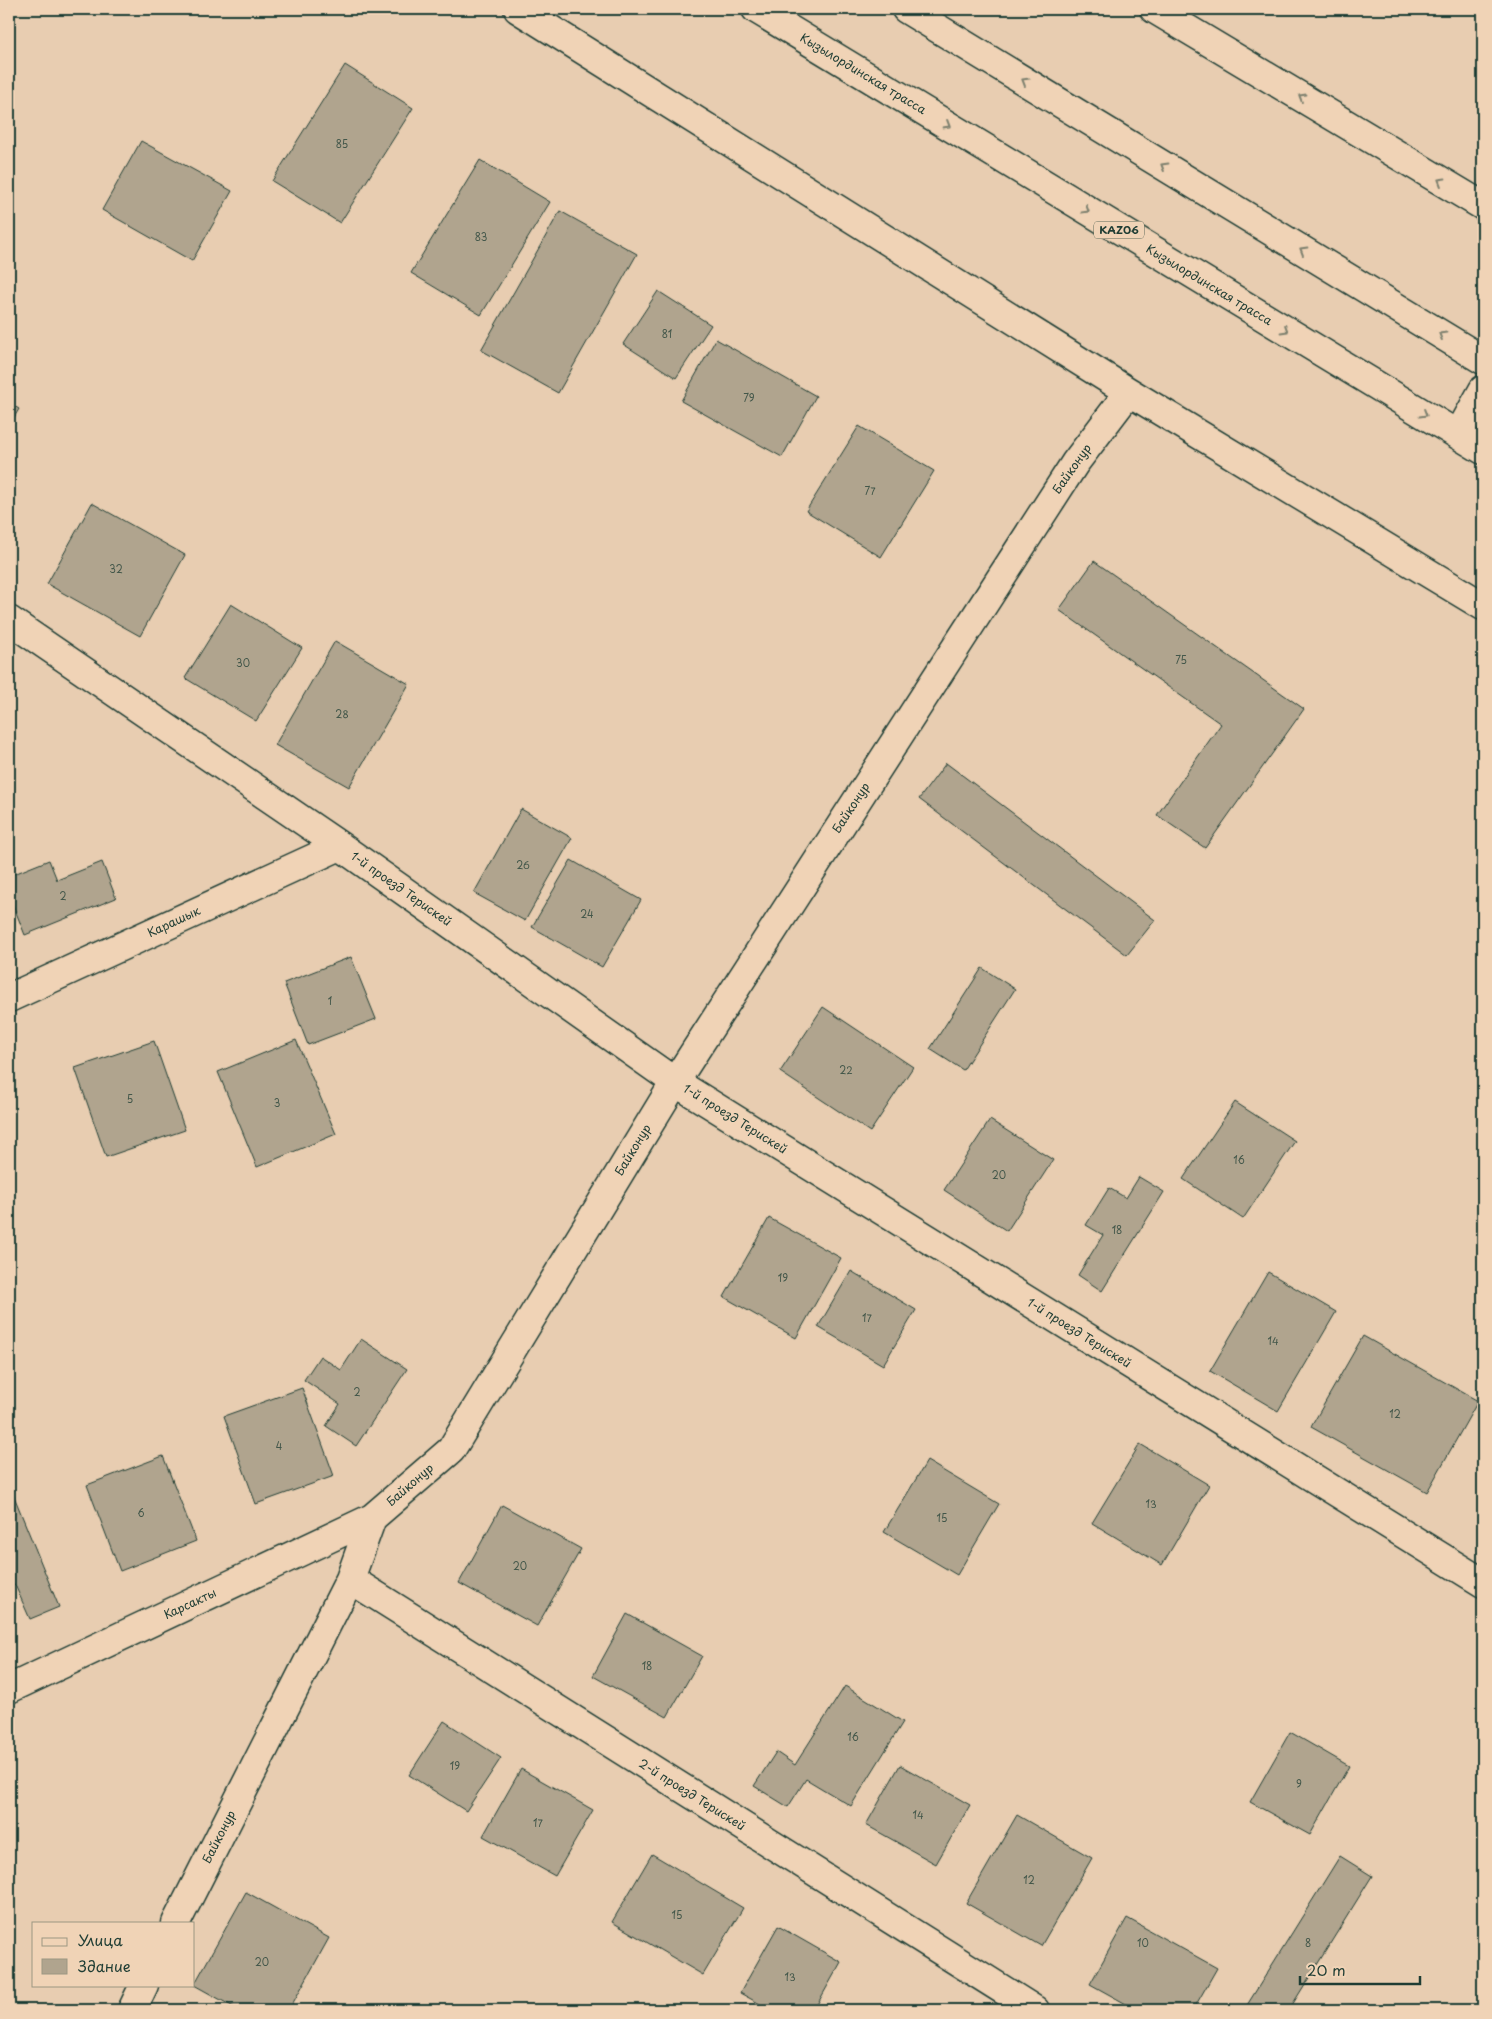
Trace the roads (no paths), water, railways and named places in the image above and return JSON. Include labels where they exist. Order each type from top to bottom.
[{"type":"main road","points":[[518,9],[1130,392],[1483,606]]},
{"type":"main road","name":"Кызылординская трасса","points":[[756,9],[1483,450]]},
{"type":"main road","points":[[906,9],[1483,360]]},
{"type":"main road","points":[[1154,9],[1483,206]]},
{"type":"main road","points":[[1458,435],[1483,390]]},
{"type":"main road","name":"Байконур","points":[[177,1922],[350,1579],[372,1518],[451,1450],[675,1082],[1075,463],[1130,392]]},
{"type":"main road","name":"1-й проезд Терискей","points":[[9,620],[340,846],[675,1082],[1483,1583]]},
{"type":"main road","name":"Карашык","points":[[9,998],[340,846]]},
{"type":"main road","name":"Карсакты","points":[[9,1690],[372,1518]]},
{"type":"main road","name":"2-й проезд Терискей","points":[[350,1579],[1035,2010]]},
{"type":"main road","points":[[132,2010],[144,1986]]}]
